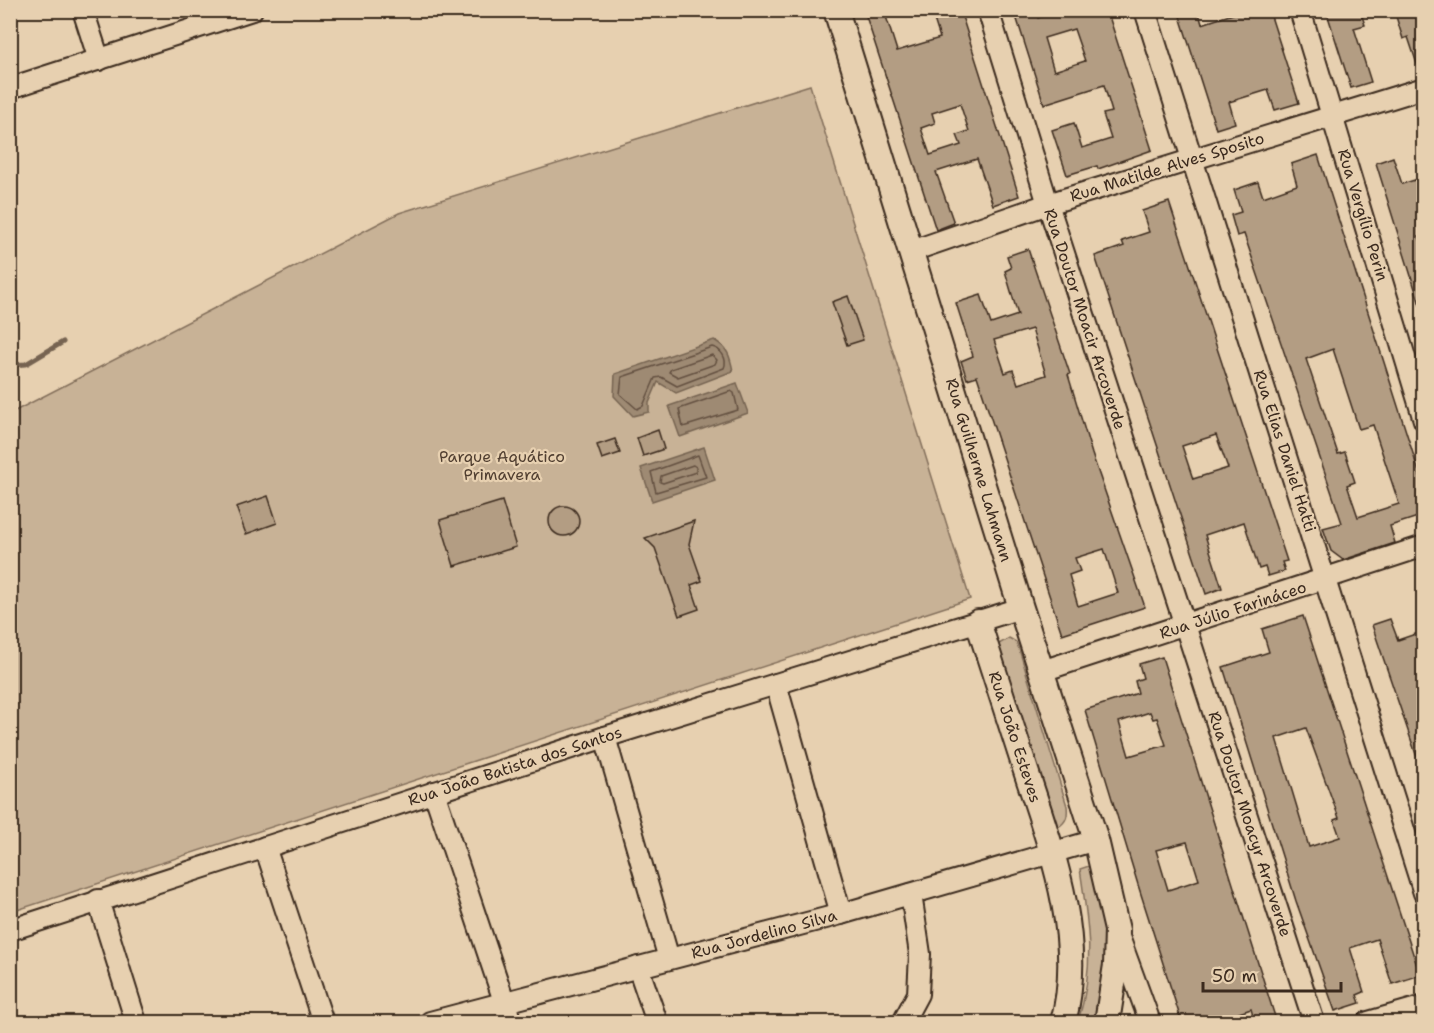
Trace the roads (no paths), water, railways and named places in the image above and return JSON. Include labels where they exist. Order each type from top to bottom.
[{"type":"street","points":[[83,10],[99,60]]},
{"type":"street","points":[[10,88],[252,10]]},
{"type":"street","name":"Rua Guilherme Lahmann","points":[[836,10],[1021,608],[1096,840],[1117,930],[1150,1023]]},
{"type":"street","name":"Rua Doutor Moacir Arcoverde","points":[[988,10],[1048,204],[1186,626]]},
{"type":"street","name":"Rua Elias Daniel Hatti","points":[[1145,10],[1424,893]]},
{"type":"street","name":"Rua Vergílio Perin","points":[[1300,10],[1424,420]]},
{"type":"street","name":"Rua Matilde Alves Sposito","points":[[912,250],[1048,204],[1192,161],[1333,114],[1424,88]]},
{"type":"street","name":"Rua Júlio Farináceo","points":[[1042,671],[1186,626],[1424,546]]},
{"type":"street","name":"Rua João Batista dos Santos","points":[[10,930],[605,736],[1021,608]]},
{"type":"street","name":"Rua João Esteves","points":[[978,622],[1053,852],[1070,942],[1068,1007],[1063,1023]]},
{"type":"street","name":"Rua Doutor Moacyr Arcoverde","points":[[1186,626],[1314,1023]]},
{"type":"street","points":[[776,684],[841,914]]},
{"type":"street","points":[[605,736],[669,959]]},
{"type":"street","points":[[434,792],[511,1023]]},
{"type":"street","name":"Rua Jordelino Silva","points":[[430,1023],[841,914],[1096,840]]},
{"type":"street","points":[[265,847],[323,1023]]},
{"type":"street","points":[[903,1023],[918,993],[920,954],[911,894]]},
{"type":"street","points":[[98,900],[136,1023]]},
{"type":"street","name":"Rua Guilherme Lahmann","points":[[1107,1023],[1116,965],[1117,930]]},
{"type":"street","points":[[639,967],[657,1023]]},
{"type":"street","points":[[1368,1023],[1424,1006]]},
{"type":"water","points":[[714,340],[728,353],[733,371],[676,393],[658,382],[649,403],[649,412],[633,416],[614,396],[615,374]]},
{"type":"water","points":[[737,383],[748,413],[680,437],[669,406]]},
{"type":"water","points":[[704,447],[715,480],[652,501],[641,468]]},
{"type":"waterway","points":[[10,365],[26,364],[63,342]]},
{"type":"park label","name":"Parque Aquático Primavera","points":[[502,465]]}]
